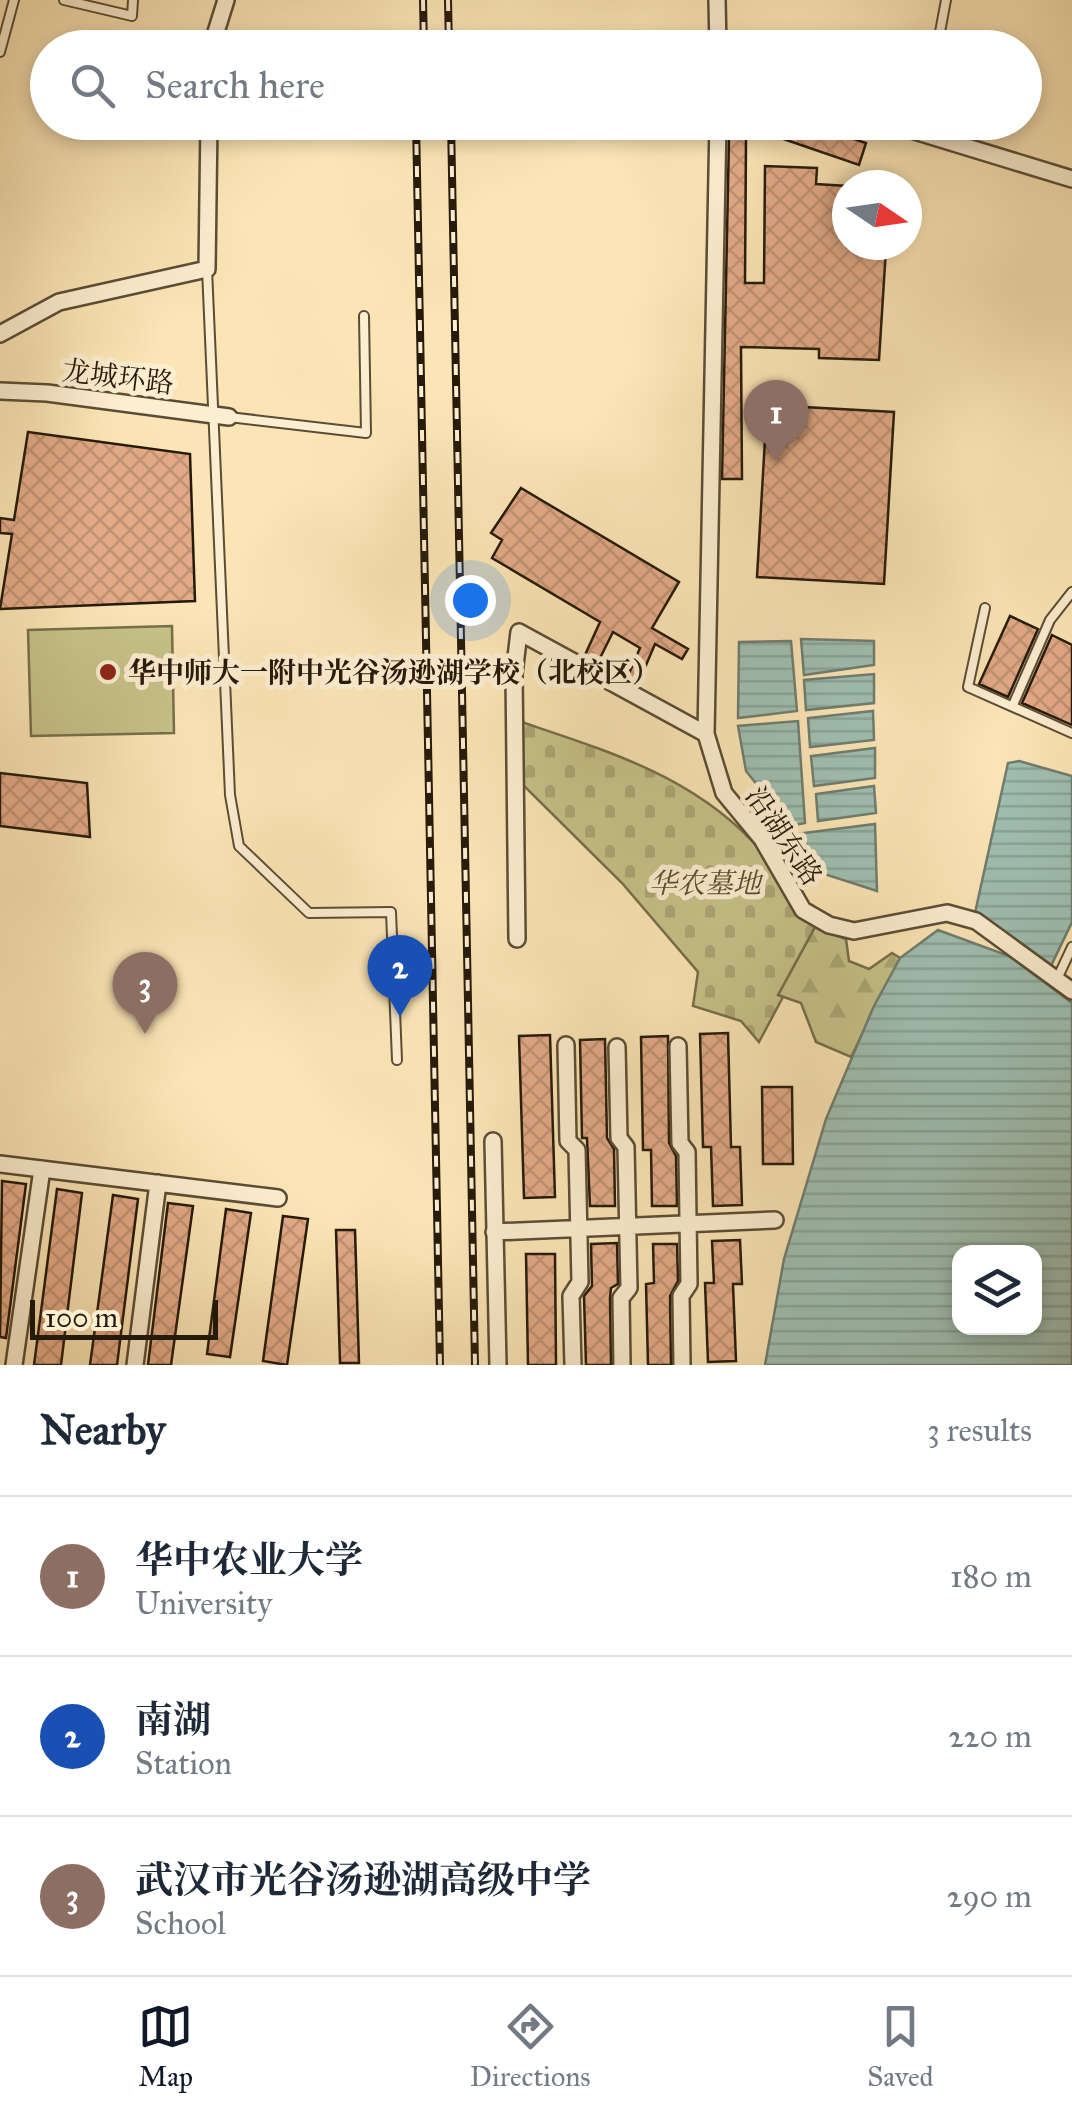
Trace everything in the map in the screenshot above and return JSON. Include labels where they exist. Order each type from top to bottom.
[{"type":"street","points":[[217,30],[226,0]]},
{"type":"street","points":[[718,0],[718,30]]},
{"type":"street","points":[[0,334],[14,330],[59,302],[207,269],[208,140]]},
{"type":"street","name":"沿湖东路","points":[[718,140],[706,734],[724,792],[762,839],[803,910],[829,925],[854,931],[947,913],[976,921],[1072,991]]},
{"type":"street","points":[[957,140],[1072,180]]},
{"type":"street","name":"龙城环路","points":[[0,392],[47,393],[222,416]]},
{"type":"street","points":[[517,939],[514,674],[518,632],[706,734]]},
{"type":"street","points":[[566,1045],[568,1141],[577,1150],[579,1228],[580,1282],[571,1296],[573,1365]]},
{"type":"street","points":[[617,1046],[618,1138],[626,1147],[629,1288],[621,1298],[622,1365]]},
{"type":"street","points":[[678,1046],[689,1284],[680,1296],[682,1365]]},
{"type":"street","points":[[492,1141],[498,1365]]},
{"type":"street","points":[[0,1164],[278,1198]]},
{"type":"street","points":[[14,1365],[42,1169]]},
{"type":"street","points":[[135,1365],[158,1183]]},
{"type":"street","points":[[494,1232],[775,1220]]},
{"type":"lane","points":[[0,52],[14,0]]},
{"type":"lane","points":[[64,0],[132,16],[134,0]]},
{"type":"lane","points":[[940,30],[946,0]]},
{"type":"lane","points":[[207,269],[222,416],[230,795],[238,846],[309,913],[391,912],[398,1060]]},
{"type":"lane","points":[[222,416],[366,432],[364,316]]},
{"type":"lane","points":[[1013,705],[1050,620],[1072,592]]},
{"type":"lane","points":[[986,608],[968,687],[1072,733]]},
{"type":"lane","points":[[1056,980],[1072,947]]},
{"type":"green space","points":[[172,626],[174,733],[31,736],[28,630]]},
{"type":"green space","name":"华农墓地","points":[[510,718],[607,752],[669,779],[726,816],[760,851],[796,907],[815,927],[778,995],[783,997],[759,1042],[741,1021],[693,1006],[698,972],[622,883],[516,778]]},
{"type":"green space","points":[[815,927],[846,939],[849,961],[869,969],[892,953],[900,958],[851,1057],[816,1042],[801,1003],[778,995]]},
{"type":"shaded area","points":[[801,639],[874,641],[874,665],[804,675]]},
{"type":"shaded area","points":[[791,641],[797,711],[738,718],[739,642]]},
{"type":"shaded area","points":[[874,674],[874,703],[806,710],[804,680]]},
{"type":"shaded area","points":[[873,711],[874,740],[810,747],[808,718]]},
{"type":"shaded area","points":[[798,721],[805,823],[790,826],[746,771],[738,726]]},
{"type":"shaded area","points":[[875,748],[875,778],[814,786],[811,756]]},
{"type":"shaded area","points":[[1019,761],[1072,776],[1072,922],[1049,970],[975,913],[1008,763]]},
{"type":"shaded area","points":[[874,786],[876,813],[818,821],[816,794]]},
{"type":"shaded area","points":[[875,824],[877,891],[818,872],[796,834]]},
{"type":"shaded area","points":[[938,930],[1009,956],[1072,1003],[1072,1365],[765,1365],[784,1259],[826,1119],[873,1008],[900,958]]},
{"type":"building","points":[[729,140],[746,140],[745,283],[764,283],[765,166],[817,168],[816,184],[832,185],[832,260],[885,260],[879,360],[819,358],[819,349],[741,347],[742,479],[722,479]]},
{"type":"building","points":[[786,140],[866,143],[859,165]]},
{"type":"building","points":[[767,405],[894,412],[884,584],[757,577]]},
{"type":"building","points":[[28,432],[190,454],[195,601],[0,609],[12,534],[0,533],[0,518],[14,520]]},
{"type":"building","points":[[521,488],[679,582],[652,628],[688,649],[682,659],[655,644],[638,684],[627,678],[640,648],[613,632],[598,662],[585,655],[600,622],[492,558],[502,540],[491,533]]},
{"type":"building","points":[[1010,616],[1038,629],[1008,697],[979,684]]},
{"type":"building","points":[[1052,635],[1072,645],[1072,725],[1022,703]]},
{"type":"building","points":[[0,773],[87,783],[90,837],[0,826]]},
{"type":"building","points":[[728,1033],[731,1147],[740,1147],[742,1205],[713,1206],[711,1147],[703,1147],[700,1034]]},
{"type":"building","points":[[550,1035],[555,1197],[524,1198],[519,1036]]},
{"type":"building","points":[[668,1036],[669,1143],[676,1156],[677,1206],[652,1206],[651,1150],[643,1150],[641,1037]]},
{"type":"building","points":[[605,1039],[607,1138],[614,1149],[615,1206],[590,1206],[587,1138],[582,1138],[580,1040]]},
{"type":"building","points":[[762,1087],[792,1087],[793,1164],[763,1164]]},
{"type":"building","points":[[2,1181],[26,1184],[6,1338],[0,1337]]},
{"type":"building","points":[[57,1189],[82,1193],[61,1365],[34,1365]]},
{"type":"building","points":[[113,1195],[138,1199],[117,1365],[90,1365]]},
{"type":"building","points":[[168,1203],[193,1206],[171,1365],[148,1365]]},
{"type":"building","points":[[226,1209],[251,1213],[230,1357],[207,1354]]},
{"type":"building","points":[[283,1216],[308,1219],[287,1365],[263,1361]]},
{"type":"building","points":[[336,1230],[355,1230],[359,1363],[340,1363]]},
{"type":"building","points":[[740,1240],[742,1284],[733,1284],[736,1361],[708,1362],[705,1283],[714,1283],[712,1241]]},
{"type":"building","points":[[617,1243],[618,1284],[611,1288],[610,1298],[611,1365],[586,1365],[584,1296],[592,1286],[591,1244]]},
{"type":"building","points":[[653,1244],[677,1244],[678,1281],[670,1296],[671,1365],[648,1365],[646,1284],[654,1283]]},
{"type":"building","points":[[526,1254],[555,1254],[556,1365],[528,1365]]},
{"type":"railway","points":[[423,0],[424,30]]},
{"type":"railway","points":[[448,0],[449,30]]},
{"type":"railway","points":[[416,140],[440,1365]]},
{"type":"railway","points":[[451,140],[475,1365]]},
{"type":"place","name":"华中农业大学","points":[[776,462]]},
{"type":"place","name":"华中师大一附中光谷汤逊湖学校（北校区）","points":[[108,672]]},
{"type":"place","name":"南湖","points":[[400,1017]]},
{"type":"place","name":"武汉市光谷汤逊湖高级中学","points":[[145,1034]]}]
